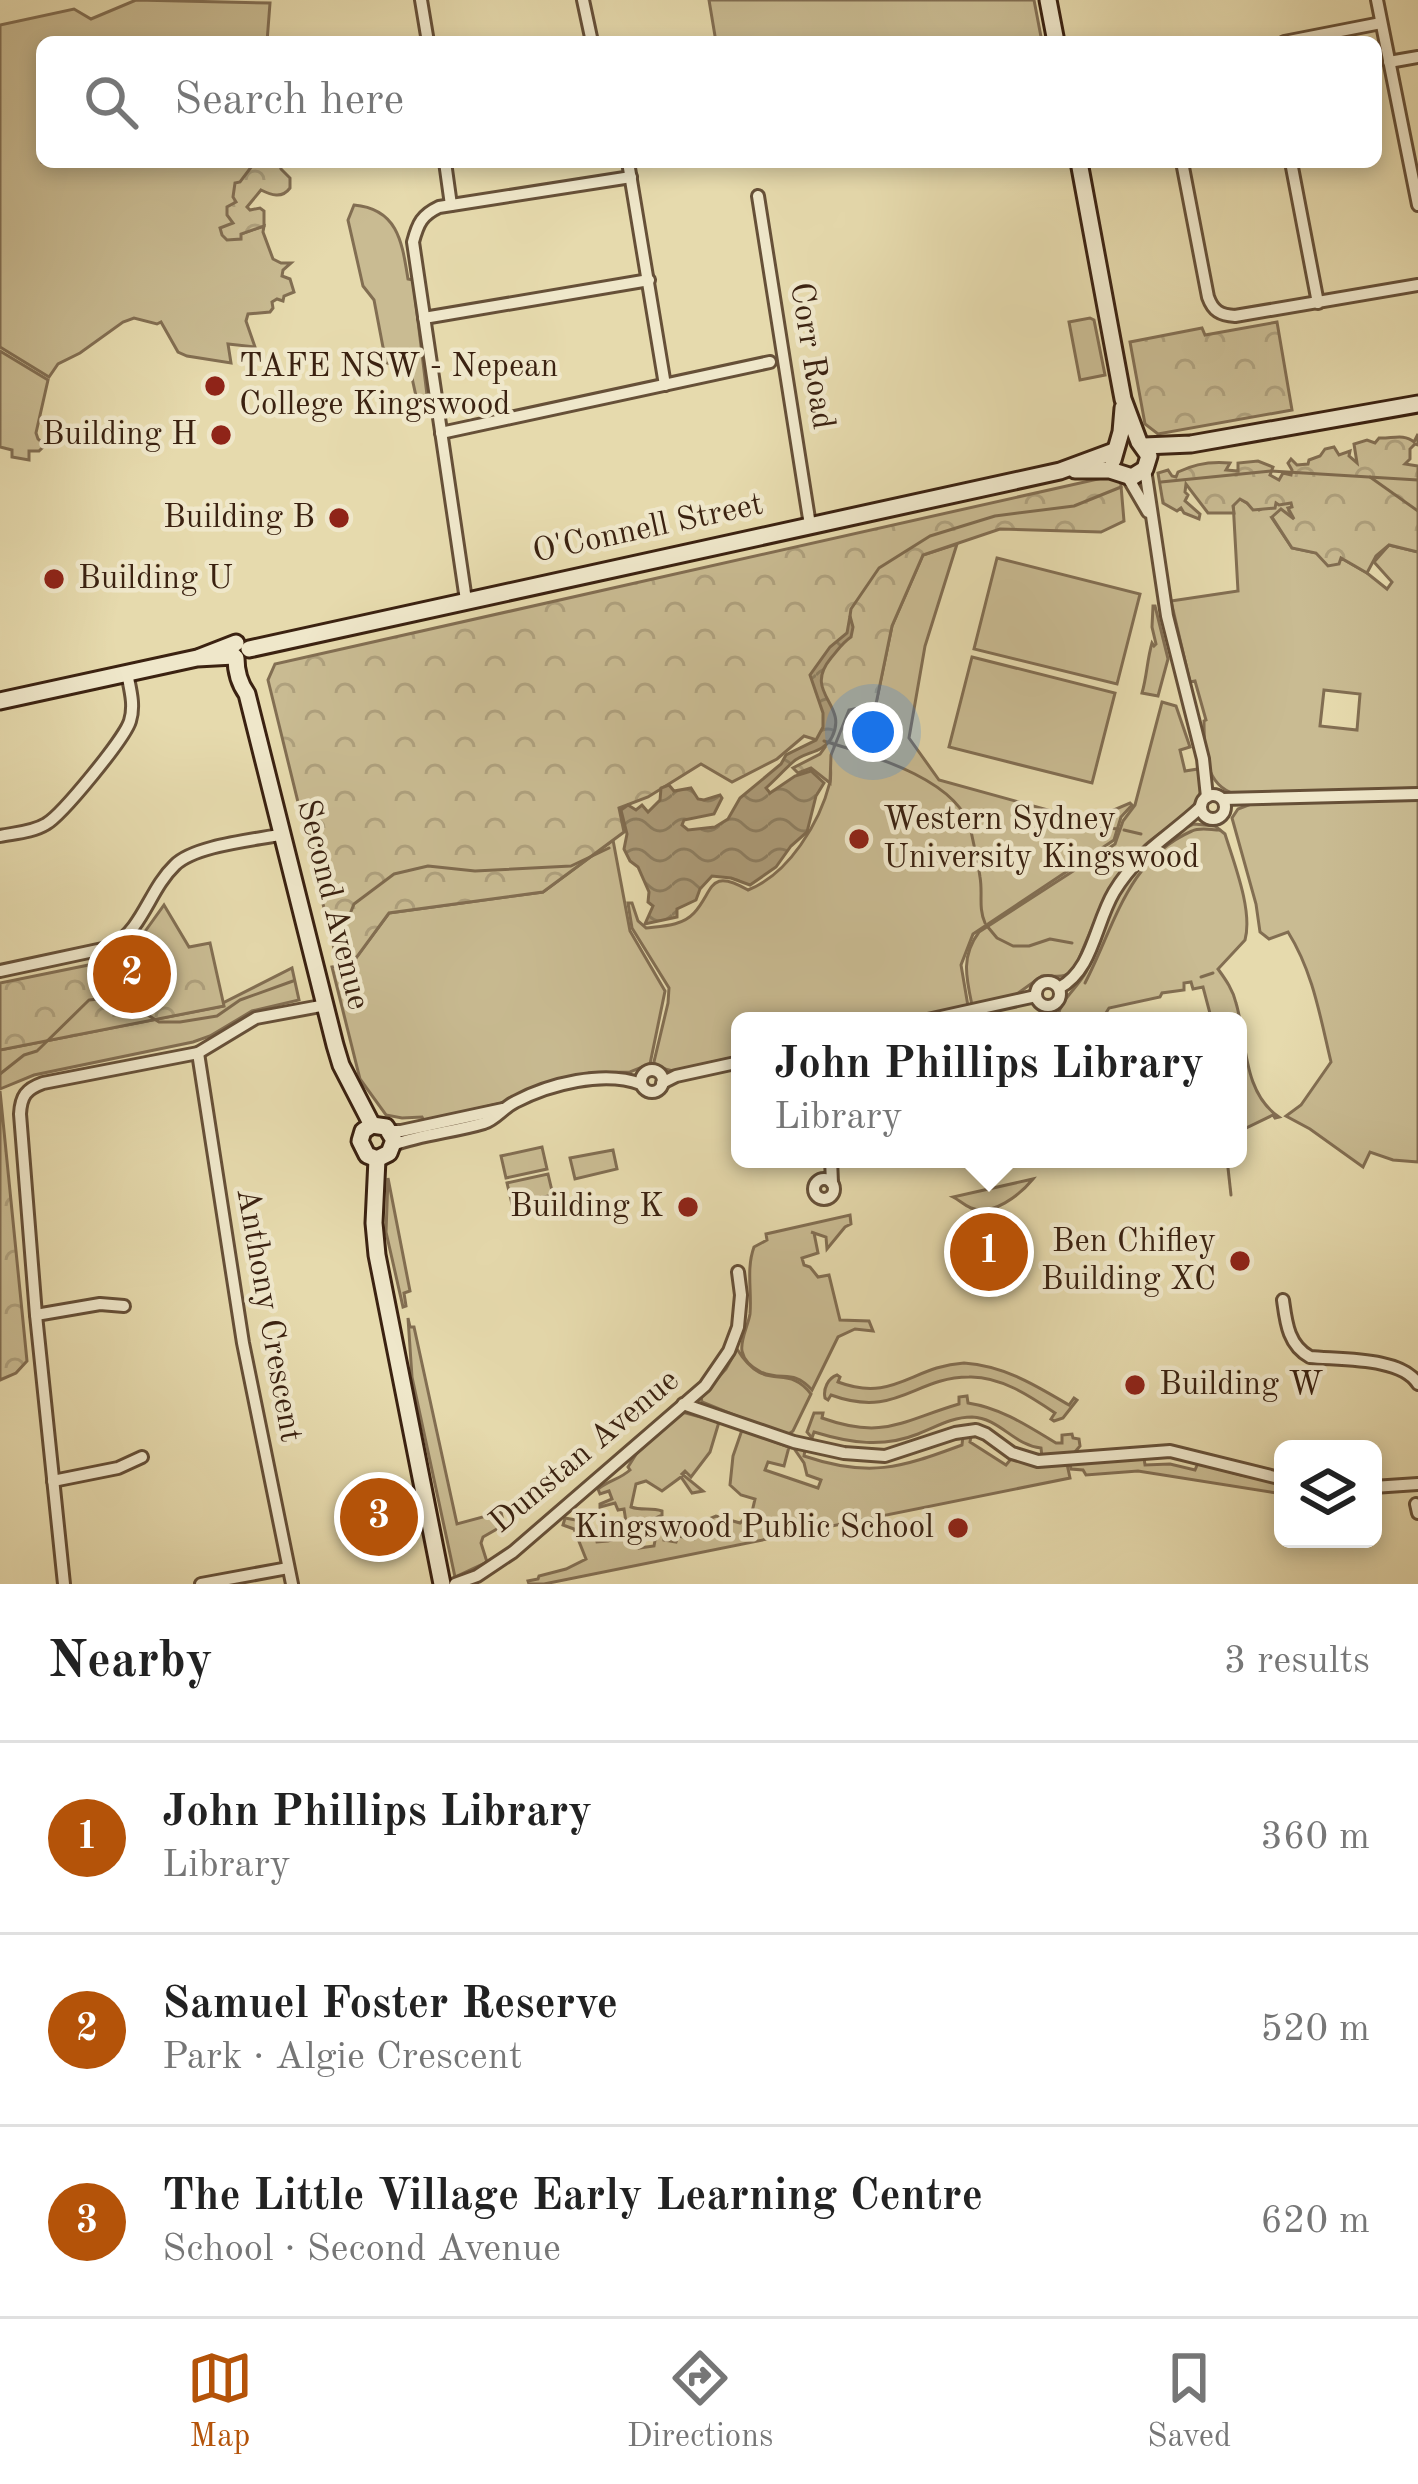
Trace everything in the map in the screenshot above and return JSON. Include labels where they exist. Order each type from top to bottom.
[{"type":"street","points":[[427,36],[422,2],[437,0]]},
{"type":"street","points":[[583,0],[591,36]]},
{"type":"street","points":[[1048,0],[1056,36]]},
{"type":"street","points":[[1377,0],[1418,206]]},
{"type":"street","points":[[1315,36],[1382,23]]},
{"type":"street","points":[[1389,62],[1418,57]]},
{"type":"street","points":[[446,168],[451,205]]},
{"type":"street","points":[[629,168],[665,385]]},
{"type":"street","points":[[1080,168],[1124,399],[1149,456],[1146,468],[1167,616],[1213,804]]},
{"type":"street","points":[[1183,168],[1211,306],[1224,315],[1418,285]]},
{"type":"street","points":[[1292,168],[1318,303]]},
{"type":"street","points":[[466,600],[413,242],[418,223],[425,214],[451,205],[631,177]]},
{"type":"street","name":"Corr Road","points":[[758,196],[810,525]]},
{"type":"street","points":[[424,319],[649,280]]},
{"type":"street","points":[[441,433],[770,362]]},
{"type":"street","points":[[1124,399],[1115,467],[1152,520]]},
{"type":"street","points":[[1191,444],[1418,404]]},
{"type":"street","name":"O'Connell Street","points":[[0,701],[197,658],[241,653],[1060,470],[1115,450],[1123,442],[1191,444]]},
{"type":"street","name":"O'Connell Street","points":[[1060,470],[1110,470],[1137,476],[1191,444]]},
{"type":"street","name":"Second Avenue","points":[[241,653],[241,685],[284,834],[341,1065],[372,1125]]},
{"type":"street","points":[[0,836],[52,821],[119,742],[132,711],[127,674]]},
{"type":"street","points":[[964,1012],[1036,996],[1037,987],[1045,981],[1059,988],[1072,982],[1130,869],[1161,838],[1213,804],[1418,794]]},
{"type":"street","points":[[0,970],[112,947],[139,922],[183,858],[284,834]]},
{"type":"street","points":[[64,1584],[20,1114],[25,1094],[43,1084],[198,1053],[256,1018],[326,1005]]},
{"type":"street","name":"Anthony Crescent","points":[[198,1053],[243,1343],[292,1584]]},
{"type":"street","points":[[661,1079],[731,1064]]},
{"type":"street","points":[[392,1138],[489,1122],[527,1097],[574,1083],[638,1080],[650,1070],[661,1079]]},
{"type":"street","points":[[638,1080],[654,1092],[661,1079]]},
{"type":"street","points":[[372,1125],[382,1125],[392,1138],[389,1153],[377,1159],[367,1155],[360,1141],[372,1125]]},
{"type":"street","points":[[377,1159],[374,1236],[442,1584]]},
{"type":"street","points":[[831,1168],[832,1183]]},
{"type":"street","name":"Dunstan Avenue","points":[[455,1584],[477,1576],[513,1552],[705,1386],[733,1345],[740,1313],[739,1272]]},
{"type":"street","points":[[1283,1300],[1288,1330],[1303,1353],[1397,1366],[1412,1374],[1418,1384]]},
{"type":"street","points":[[36,1315],[100,1304],[124,1306]]},
{"type":"street","points":[[683,1404],[779,1438],[844,1453],[885,1456],[976,1430],[1012,1453],[1038,1461],[1170,1451],[1274,1477]]},
{"type":"street","points":[[53,1481],[118,1468],[142,1456]]},
{"type":"street","points":[[1382,1486],[1418,1484]]},
{"type":"street","points":[[201,1584],[288,1568]]},
{"type":"green space","points":[[136,0],[270,3],[267,36],[36,36],[36,168],[252,168],[236,199],[237,225],[241,234],[264,226],[273,259],[291,263],[282,276],[290,279],[294,292],[283,301],[272,302],[270,312],[248,314],[255,347],[228,344],[231,363],[178,352],[161,322],[134,318],[58,364],[49,377],[0,347],[0,25],[74,9],[91,19]]},
{"type":"green space","points":[[709,0],[1034,0],[1041,36],[715,36]]},
{"type":"green space","points":[[250,168],[281,168],[290,178],[290,188],[280,195],[261,190],[247,207],[264,211],[264,226],[241,234],[241,239],[227,240],[220,228],[233,223],[227,207],[236,202],[235,183]]},
{"type":"green space","points":[[354,205],[380,213],[400,240],[408,279],[413,280],[428,403],[418,405],[407,357],[386,363],[374,300],[363,286],[348,220]]},
{"type":"green space","points":[[1090,318],[1105,375],[1080,380],[1069,322]]},
{"type":"green space","points":[[1277,322],[1292,410],[1158,434],[1145,424],[1130,342],[1202,328],[1205,335]]},
{"type":"green space","points":[[0,351],[48,380],[36,433],[45,445],[29,451],[29,460],[12,457],[12,450],[0,447]]},
{"type":"green space","points":[[1418,434],[1418,445],[1410,449],[1405,464],[1418,466],[1418,552],[1389,545],[1367,573],[1341,558],[1339,564],[1328,566],[1316,553],[1292,548],[1272,517],[1281,509],[1294,519],[1288,508],[1291,503],[1253,510],[1240,499],[1233,506],[1234,513],[1208,513],[1186,484],[1185,501],[1200,514],[1199,519],[1163,503],[1158,473],[1168,470],[1176,477],[1190,467],[1223,462],[1230,463],[1226,470],[1238,471],[1238,463],[1258,461],[1273,467],[1270,475],[1279,480],[1283,473],[1291,475],[1291,459],[1297,465],[1308,464],[1334,447],[1339,455],[1350,451],[1357,463],[1354,444],[1397,437],[1414,442]]},
{"type":"green space","points":[[1120,474],[1124,521],[1101,532],[1000,529],[923,555],[892,626],[876,704],[849,710],[831,755],[830,783],[811,768],[798,773],[793,768],[825,747],[804,736],[777,759],[732,782],[701,764],[648,797],[619,808],[624,832],[543,892],[389,913],[351,965],[338,965],[268,680],[275,664]]},
{"type":"green space","points":[[1240,499],[1259,510],[1276,502],[1291,502],[1289,511],[1294,518],[1272,518],[1292,548],[1341,558],[1387,589],[1392,582],[1374,562],[1389,545],[1418,552],[1418,788],[1235,794],[1217,783],[1204,743],[1206,720],[1195,681],[1190,682],[1171,601],[1238,591],[1233,501]],"holes":[[[1324,690],[1360,694],[1357,730],[1320,726]]]},
{"type":"green space","points":[[957,544],[925,646],[909,738],[939,780],[1088,821],[1130,803],[1114,840],[973,934],[961,965],[968,1006],[941,1012],[731,1012],[731,1058],[673,1071],[653,1066],[669,988],[632,928],[628,903],[646,928],[684,921],[719,881],[748,890],[777,872],[801,845],[825,797],[831,753],[849,709],[876,703],[892,626],[923,555]]},
{"type":"green space","points":[[997,558],[1140,594],[1117,684],[974,649]]},
{"type":"green space","points":[[1153,606],[1168,659],[1158,696],[1142,693],[1152,643],[1156,644]]},
{"type":"green space","points":[[972,657],[1115,693],[1092,783],[949,747]]},
{"type":"green space","points":[[1162,702],[1176,706],[1190,747],[1180,750],[1185,771],[1198,769],[1201,787],[1196,804],[1145,845],[1122,872],[1072,971],[1042,976],[1014,996],[972,1005],[967,958],[979,932],[1115,844],[1135,805]]},
{"type":"green space","points":[[1418,799],[1418,1162],[1370,1152],[1363,1167],[1286,1116],[1301,1105],[1331,1062],[1315,995],[1297,947],[1288,932],[1269,939],[1260,932],[1232,818],[1238,809],[1251,804]]},
{"type":"green space","points":[[1194,824],[1215,826],[1225,834],[1245,901],[1247,928],[1245,940],[1218,969],[1238,1012],[1210,1012],[1203,987],[1193,989],[1191,982],[1184,983],[1184,990],[1107,1012],[1059,1012],[1086,972],[1106,919],[1131,876]]},
{"type":"green space","points":[[613,840],[630,931],[665,991],[650,1064],[630,1072],[589,1073],[502,1103],[424,1121],[422,1117],[386,1115],[360,1079],[332,967],[351,964],[389,913],[543,892]]},
{"type":"green space","points":[[164,905],[189,947],[210,943],[224,1006],[0,1050],[0,983],[113,960],[136,944]]},
{"type":"green space","points":[[292,968],[299,1000],[252,1011],[193,1042],[34,1075],[0,1089],[0,1050],[223,1006]]},
{"type":"green space","points":[[1247,1059],[1258,1094],[1279,1117],[1273,1115],[1247,1128]]},
{"type":"green space","points":[[0,1091],[27,1361],[0,1380]]},
{"type":"green space","points":[[542,1147],[547,1169],[506,1178],[501,1156]]},
{"type":"green space","points":[[613,1150],[617,1169],[575,1179],[570,1158]]},
{"type":"green space","points":[[548,1174],[553,1195],[512,1204],[507,1183]]},
{"type":"green space","points":[[388,1178],[410,1291],[404,1293],[403,1307],[386,1232]]},
{"type":"green space","points":[[1033,1179],[1013,1198],[988,1210],[971,1208],[953,1197]]},
{"type":"green space","points":[[850,1215],[851,1224],[827,1249],[826,1237],[814,1233],[818,1253],[802,1258],[804,1265],[818,1277],[829,1275],[840,1320],[869,1321],[873,1331],[855,1329],[838,1337],[812,1390],[799,1379],[758,1370],[747,1361],[742,1347],[750,1314],[754,1247],[767,1240],[766,1234]]},
{"type":"green space","points":[[408,1318],[414,1327],[457,1524],[501,1512],[504,1525],[483,1537],[487,1562],[455,1577],[412,1377]]},
{"type":"green space","points":[[737,1349],[757,1371],[793,1380],[811,1394],[787,1435],[702,1402]]},
{"type":"green space","points":[[964,1363],[1006,1372],[1069,1405],[1077,1400],[1063,1418],[1054,1421],[1055,1413],[1014,1388],[969,1377],[934,1383],[889,1400],[825,1398],[827,1384],[837,1375],[838,1382],[874,1388]]},
{"type":"green space","points":[[967,1396],[968,1403],[1003,1413],[1056,1443],[1062,1443],[1062,1435],[1072,1434],[1080,1446],[1074,1453],[1042,1457],[1041,1448],[972,1417],[879,1442],[814,1432],[812,1438],[807,1432],[814,1413],[843,1424],[877,1428],[959,1404],[959,1397]]},
{"type":"green space","points":[[682,1412],[719,1422],[710,1452],[691,1477],[685,1471],[682,1474],[703,1491],[692,1493],[681,1477],[662,1491],[646,1481],[636,1484],[631,1507],[662,1511],[635,1531],[639,1548],[654,1546],[662,1527],[664,1540],[676,1542],[678,1536],[694,1539],[704,1521],[716,1516],[740,1523],[751,1516],[755,1499],[730,1485],[742,1430],[789,1447],[784,1466],[768,1462],[765,1470],[818,1488],[821,1480],[807,1475],[793,1447],[827,1463],[884,1467],[940,1453],[962,1445],[963,1436],[971,1436],[970,1442],[1006,1465],[1011,1459],[1043,1466],[1067,1464],[1070,1478],[529,1584],[586,1559],[574,1529],[563,1525],[565,1518],[576,1520],[579,1533],[594,1529],[597,1542],[628,1535],[624,1509],[618,1510],[615,1503],[600,1507],[612,1499],[609,1491],[600,1494],[598,1489],[630,1470],[640,1448]]},
{"type":"green space","points":[[1144,1458],[1145,1465],[1195,1470],[1198,1463],[1274,1481],[1274,1493],[1138,1471],[1086,1475],[1070,1464]]},
{"type":"water","points":[[850,616],[851,637],[831,658],[821,680],[835,716],[832,737],[824,747],[793,762],[766,788],[770,793],[811,771],[824,783],[807,832],[776,867],[750,885],[712,876],[696,900],[677,909],[677,917],[645,924],[653,906],[638,867],[624,849],[627,834],[621,810],[642,805],[648,812],[660,800],[661,788],[669,785],[674,791],[691,788],[698,799],[722,798],[714,814],[684,820],[682,825],[688,830],[715,827],[728,819],[740,798],[786,755],[816,740],[823,713],[810,675],[847,633]]},
{"type":"waterway","points":[[1161,482],[1271,471],[1418,480]]},
{"type":"waterway","points":[[1370,477],[1418,511]]},
{"type":"waterway","points":[[850,616],[879,568],[930,536],[995,516],[1074,506],[1121,487]]},
{"type":"waterway","points":[[824,741],[910,771],[949,797],[971,831],[985,923]]},
{"type":"waterway","points":[[1099,827],[1118,829]]},
{"type":"waterway","points":[[1124,830],[1141,834]]},
{"type":"waterway","points":[[1085,983],[1125,897],[1152,859],[1192,831],[1220,830]]},
{"type":"waterway","points":[[334,954],[354,904],[394,874],[428,866],[475,871],[571,866],[609,848]]},
{"type":"waterway","points":[[987,926],[1013,946],[1050,939],[1072,943]]},
{"type":"waterway","points":[[1201,977],[1213,973]]},
{"type":"waterway","points":[[0,1074],[37,1051],[89,1000],[127,1002],[159,1022],[180,1022],[217,1016],[240,1000],[293,981]]},
{"type":"waterway","points":[[1228,1168],[1231,1195]]},
{"type":"place","name":"TAFE NSW - Nepean College Kingswood","points":[[215,386]]},
{"type":"place","name":"Building H","points":[[221,435]]},
{"type":"place","name":"Building B","points":[[339,518]]},
{"type":"place","name":"Building U","points":[[54,579]]},
{"type":"place","name":"Western Sydney University Kingswood","points":[[859,839]]},
{"type":"place","name":"Samuel Foster Reserve","points":[[132,974]]},
{"type":"place","name":"Building K","points":[[688,1207]]},
{"type":"place","name":"John Phillips Library","points":[[989,1252]]},
{"type":"place","name":"Ben Chifley Building XC","points":[[1240,1261]]},
{"type":"place","name":"Building W","points":[[1135,1385]]},
{"type":"place","name":"The Little Village Early Learning Centre","points":[[379,1517]]},
{"type":"place","name":"Kingswood Public School","points":[[958,1528]]}]
